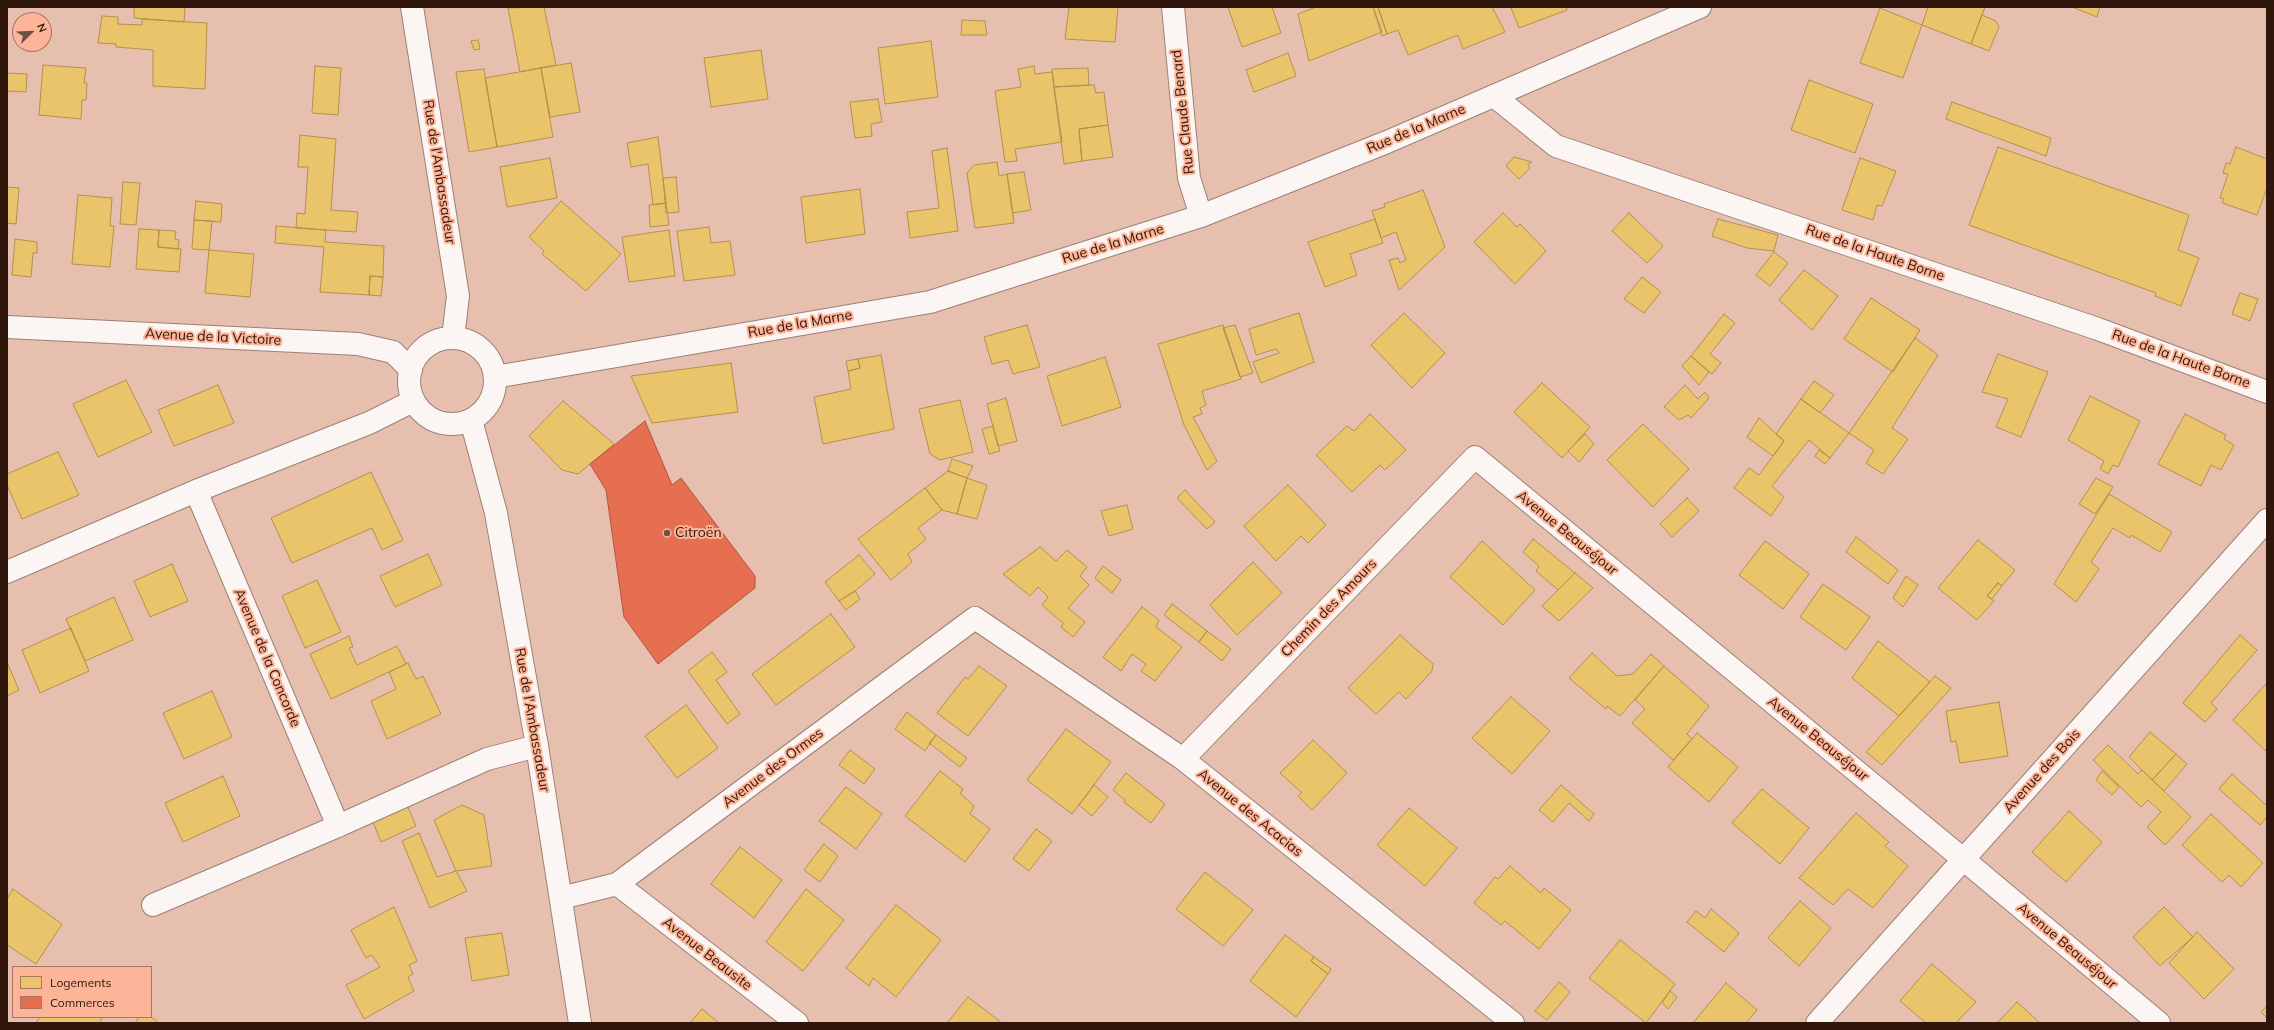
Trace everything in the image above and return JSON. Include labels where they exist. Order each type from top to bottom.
[{"type":"street","name":"Rue de l'Ambassadeur","points":[[412,7],[458,296],[453,338]]},
{"type":"street","name":"Rue Claude Benard","points":[[1173,7],[1189,178],[1201,216]]},
{"type":"street","name":"Rue de la Marne","points":[[495,377],[930,302],[1201,216],[1494,96],[1700,7]]},
{"type":"street","name":"Rue de la Haute Borne","points":[[1494,96],[1556,146],[2098,328],[2267,392]]},
{"type":"street","name":"Avenue de la Victoire","points":[[7,327],[358,344],[393,352],[410,370]]},
{"type":"street","points":[[453,338],[465,340],[476,345],[492,364],[495,377],[495,390],[490,402],[482,413],[471,420],[458,424],[445,424],[432,420],[421,412],[414,401],[410,385],[410,370],[417,357],[427,346],[439,340],[453,338]]},
{"type":"street","points":[[7,572],[196,491],[369,423],[414,401]]},
{"type":"street","name":"Rue de l'Ambassadeur","points":[[471,420],[496,513],[537,746],[580,1023]]},
{"type":"street","name":"Chemin des Amours","points":[[1183,759],[1475,457]]},
{"type":"street","name":"Avenue Beauséjour","points":[[1475,457],[1963,859],[2159,1023]]},
{"type":"street","name":"Avenue de la Concorde","points":[[196,491],[338,826]]},
{"type":"street","name":"Avenue des Bois","points":[[1817,1023],[2267,520]]},
{"type":"street","name":"Avenue des Acacias","points":[[975,618],[1183,759],[1513,1023]]},
{"type":"street","name":"Avenue des Ormes","points":[[561,898],[616,884],[975,618]]},
{"type":"street","points":[[153,904],[338,826],[487,759],[537,746]]},
{"type":"street","name":"Avenue Beausite","points":[[616,884],[797,1023]]},
{"type":"building: Logements","points":[[134,7],[185,7],[184,22],[134,18]]},
{"type":"building: Logements","points":[[544,7],[556,65],[520,72],[508,8]]},
{"type":"building: Logements","points":[[1069,7],[1118,7],[1115,42],[1065,39]]},
{"type":"building: Logements","points":[[1228,7],[1272,7],[1281,33],[1242,47]]},
{"type":"building: Logements","points":[[1316,7],[1373,7],[1382,32],[1309,61],[1298,14]]},
{"type":"building: Logements","points":[[1373,7],[1378,7],[1387,34],[1382,36]]},
{"type":"building: Logements","points":[[1378,7],[1492,7],[1505,32],[1463,49],[1458,35],[1408,55],[1398,30],[1387,34]]},
{"type":"building: Logements","points":[[1566,7],[1567,10],[1519,28],[1511,8]]},
{"type":"building: Logements","points":[[1928,7],[1985,7],[1971,44],[1922,25]]},
{"type":"building: Logements","points":[[2072,7],[2100,7],[2097,17]]},
{"type":"building: Logements","points":[[1880,8],[1922,25],[1903,78],[1860,63]]},
{"type":"building: Logements","points":[[1982,15],[1996,21],[1999,27],[1989,51],[1971,44]]},
{"type":"building: Logements","points":[[102,16],[118,17],[118,24],[142,25],[142,19],[207,23],[205,89],[153,86],[153,50],[116,47],[116,44],[98,43]]},
{"type":"building: Logements","points":[[962,20],[985,21],[987,35],[961,35]]},
{"type":"building: Logements","points":[[478,40],[480,49],[474,50],[471,41]]},
{"type":"building: Logements","points":[[931,41],[938,97],[885,104],[878,48]]},
{"type":"building: Logements","points":[[761,50],[768,99],[711,107],[704,58]]},
{"type":"building: Logements","points":[[1288,53],[1296,76],[1254,92],[1246,70]]},
{"type":"building: Logements","points":[[571,63],[580,112],[550,117],[541,68]]},
{"type":"building: Logements","points":[[43,65],[86,68],[84,83],[87,83],[86,100],[82,100],[81,119],[39,115]]},
{"type":"building: Logements","points":[[315,66],[341,68],[338,115],[312,113]]},
{"type":"building: Logements","points":[[1034,66],[1035,74],[1052,72],[1062,142],[1015,149],[1017,161],[1005,162],[995,91],[1021,87],[1018,69]]},
{"type":"building: Logements","points":[[541,68],[553,137],[497,147],[485,78]]},
{"type":"building: Logements","points":[[1088,68],[1089,85],[1054,87],[1052,69]]},
{"type":"building: Logements","points":[[484,69],[497,147],[469,152],[456,72]]},
{"type":"building: Logements","points":[[7,73],[27,74],[26,92],[7,91]]},
{"type":"building: Logements","points":[[1809,80],[1873,104],[1855,153],[1791,130]]},
{"type":"building: Logements","points":[[1094,85],[1096,93],[1104,92],[1108,125],[1079,129],[1082,161],[1064,164],[1054,87]]},
{"type":"building: Logements","points":[[878,99],[882,122],[871,124],[872,136],[855,138],[850,102]]},
{"type":"building: Logements","points":[[1952,102],[2051,138],[2046,156],[1946,119]]},
{"type":"building: Logements","points":[[1108,125],[1113,157],[1082,161],[1079,129]]},
{"type":"building: Logements","points":[[300,135],[336,139],[331,210],[358,212],[356,232],[296,228],[297,213],[305,214],[308,167],[298,167]]},
{"type":"building: Logements","points":[[658,137],[666,203],[653,205],[648,164],[631,167],[627,143]]},
{"type":"building: Logements","points":[[1998,147],[2189,215],[2178,250],[2199,258],[2181,306],[2155,296],[2156,293],[1969,225]]},
{"type":"building: Logements","points":[[2236,147],[2267,159],[2267,188],[2257,215],[2222,203],[2224,199],[2220,198],[2228,174],[2223,173],[2226,163],[2230,164]]},
{"type":"building: Logements","points":[[947,148],[958,231],[910,238],[907,212],[939,208],[932,151]]},
{"type":"building: Logements","points":[[1514,157],[1532,162],[1528,164],[1530,168],[1519,179],[1506,166]]},
{"type":"building: Logements","points":[[550,158],[557,198],[507,207],[500,167]]},
{"type":"building: Logements","points":[[1860,158],[1896,171],[1882,206],[1877,205],[1873,220],[1842,210]]},
{"type":"building: Logements","points":[[997,162],[999,176],[1007,174],[1014,223],[975,228],[967,173],[974,165]]},
{"type":"building: Logements","points":[[1024,172],[1031,210],[1013,213],[1007,174]]},
{"type":"building: Logements","points":[[676,177],[679,212],[666,213],[663,178]]},
{"type":"building: Logements","points":[[123,182],[140,183],[136,225],[120,224]]},
{"type":"building: Logements","points":[[7,187],[19,188],[16,224],[7,223]]},
{"type":"building: Logements","points":[[860,189],[865,234],[806,243],[801,197]]},
{"type":"building: Logements","points":[[1423,190],[1445,247],[1399,290],[1389,260],[1398,258],[1400,263],[1406,260],[1396,232],[1381,238],[1372,211],[1385,207],[1384,204]]},
{"type":"building: Logements","points":[[78,195],[112,198],[110,226],[114,226],[110,267],[72,264]]},
{"type":"building: Logements","points":[[196,201],[222,204],[221,222],[194,220]]},
{"type":"building: Logements","points":[[561,201],[621,254],[586,291],[542,254],[544,251],[529,237]]},
{"type":"building: Logements","points":[[666,203],[669,225],[650,227],[649,205]]},
{"type":"building: Logements","points":[[1503,213],[1517,227],[1520,224],[1546,251],[1515,284],[1474,242]]},
{"type":"building: Logements","points":[[1629,213],[1663,246],[1647,263],[1612,231]]},
{"type":"building: Logements","points":[[1375,219],[1383,243],[1350,254],[1357,275],[1325,287],[1308,242]]},
{"type":"building: Logements","points":[[1718,219],[1778,235],[1774,251],[1747,248],[1712,236]]},
{"type":"building: Logements","points":[[194,220],[212,221],[209,250],[192,249]]},
{"type":"building: Logements","points":[[276,226],[326,230],[325,242],[384,246],[383,277],[370,276],[369,295],[320,292],[324,247],[275,243]]},
{"type":"building: Logements","points":[[709,227],[711,243],[730,241],[735,275],[684,281],[677,231]]},
{"type":"building: Logements","points":[[139,229],[159,230],[158,247],[181,249],[179,272],[136,269]]},
{"type":"building: Logements","points":[[159,230],[176,231],[175,239],[179,240],[178,249],[158,247]]},
{"type":"building: Logements","points":[[669,230],[675,276],[629,282],[622,237]]},
{"type":"building: Logements","points":[[15,239],[37,242],[37,253],[33,253],[31,277],[12,275]]},
{"type":"building: Logements","points":[[209,250],[254,254],[250,297],[205,293]]},
{"type":"building: Logements","points":[[1774,252],[1788,263],[1770,286],[1756,275]]},
{"type":"building: Logements","points":[[1804,270],[1838,296],[1812,330],[1779,300]]},
{"type":"building: Logements","points":[[370,276],[383,277],[381,296],[369,295]]},
{"type":"building: Logements","points":[[1642,277],[1661,292],[1644,313],[1624,299]]},
{"type":"building: Logements","points":[[2240,293],[2258,299],[2250,321],[2232,314]]},
{"type":"building: Logements","points":[[1871,298],[1920,330],[1893,372],[1844,339]]},
{"type":"building: Logements","points":[[1299,313],[1314,362],[1261,383],[1253,362],[1279,353],[1276,349],[1256,355],[1249,329]]},
{"type":"building: Logements","points":[[1404,313],[1445,353],[1412,388],[1371,345]]},
{"type":"building: Logements","points":[[1724,314],[1735,323],[1710,354],[1721,363],[1712,374],[1691,356]]},
{"type":"building: Logements","points":[[1027,325],[1040,367],[1013,374],[1008,360],[992,364],[984,337]]},
{"type":"building: Logements","points":[[1223,325],[1241,379],[1202,391],[1206,405],[1200,408],[1202,414],[1193,417],[1217,461],[1207,470],[1184,425],[1158,344]]},
{"type":"building: Logements","points":[[1235,325],[1253,373],[1240,377],[1223,328]]},
{"type":"building: Logements","points":[[1915,338],[1938,355],[1892,428],[1908,439],[1883,474],[1866,463],[1874,450],[1849,433]]},
{"type":"building: Logements","points":[[1998,354],[2048,372],[2021,437],[1996,427],[2008,399],[1982,392]]},
{"type":"building: Logements","points":[[881,355],[894,429],[823,444],[814,397],[851,389],[848,371],[860,368],[858,359]]},
{"type":"building: Logements","points":[[1691,356],[1709,372],[1699,385],[1682,366]]},
{"type":"building: Logements","points":[[1105,357],[1121,407],[1062,426],[1047,376]]},
{"type":"building: Logements","points":[[858,359],[860,368],[848,371],[846,361]]},
{"type":"building: Logements","points":[[731,363],[738,412],[652,423],[631,376]]},
{"type":"building: Logements","points":[[126,380],[152,432],[98,457],[73,404]]},
{"type":"building: Logements","points":[[1814,381],[1834,395],[1820,413],[1801,399]]},
{"type":"building: Logements","points":[[1542,383],[1590,427],[1562,458],[1514,412]]},
{"type":"building: Logements","points":[[218,385],[234,423],[174,446],[158,410]]},
{"type":"building: Logements","points":[[1685,385],[1698,399],[1705,392],[1709,398],[1691,418],[1688,415],[1679,420],[1664,407]]},
{"type":"building: Logements","points":[[2090,396],[2140,421],[2118,467],[2113,465],[2108,474],[2100,469],[2104,461],[2068,440]]},
{"type":"building: Logements","points":[[1006,398],[1017,441],[998,446],[987,404]]},
{"type":"building: Logements","points":[[1801,399],[1849,433],[1830,458],[1809,440],[1772,486],[1784,497],[1771,516],[1734,488],[1749,468],[1759,475],[1784,441],[1776,434]]},
{"type":"building: Logements","points":[[960,400],[973,452],[940,460],[930,454],[919,409]]},
{"type":"building: Logements","points":[[563,401],[614,444],[578,474],[562,470],[529,436]]},
{"type":"building: Logements","points":[[1370,414],[1406,450],[1385,470],[1380,465],[1352,492],[1316,455],[1347,426],[1354,431]]},
{"type":"building: Logements","points":[[2185,414],[2226,435],[2224,439],[2234,445],[2221,470],[2211,465],[2201,486],[2158,464]]},
{"type":"building: Logements","points":[[1759,418],[1784,441],[1773,456],[1747,437]]},
{"type":"building: Logements","points":[[1643,424],[1689,469],[1653,507],[1607,460]]},
{"type":"building: Logements","points":[[993,426],[1000,451],[989,454],[982,429]]},
{"type":"building: Logements","points":[[1585,434],[1594,444],[1579,462],[1568,451]]},
{"type":"building: Logements","points":[[1819,450],[1830,458],[1825,464],[1815,456]]},
{"type":"building: Logements","points":[[58,452],[79,495],[22,519],[7,485],[7,474]]},
{"type":"building: Logements","points":[[952,459],[973,466],[967,478],[948,471]]},
{"type":"building: Logements","points":[[948,471],[967,478],[957,514],[942,510],[925,488]]},
{"type":"building: Logements","points":[[371,472],[403,540],[382,550],[372,528],[292,563],[271,518]]},
{"type":"building: Logements","points":[[967,478],[987,485],[977,519],[957,514]]},
{"type":"building: Logements","points":[[2096,478],[2113,487],[2095,514],[2079,504]]},
{"type":"building: Logements","points":[[1288,485],[1326,525],[1308,543],[1301,536],[1276,561],[1244,526]]},
{"type":"building: Logements","points":[[925,488],[942,510],[918,528],[926,539],[908,554],[912,562],[891,580],[858,539]]},
{"type":"building: Logements","points":[[1185,490],[1215,522],[1207,529],[1177,498]]},
{"type":"building: Logements","points":[[2109,494],[2172,532],[2160,552],[2131,535],[2130,538],[2113,528],[2091,562],[2099,569],[2076,602],[2054,584]]},
{"type":"building: Logements","points":[[1687,498],[1699,511],[1672,537],[1660,524]]},
{"type":"building: Logements","points":[[1127,505],[1133,529],[1109,536],[1101,511]]},
{"type":"building: Logements","points":[[1856,537],[1898,570],[1888,584],[1846,552]]},
{"type":"building: Logements","points":[[1533,539],[1575,573],[1558,590],[1536,571],[1539,566],[1523,552]]},
{"type":"building: Logements","points":[[1978,540],[2015,570],[2002,586],[1998,583],[1987,596],[1994,601],[1977,620],[1938,588]]},
{"type":"building: Logements","points":[[1482,541],[1535,590],[1503,625],[1450,577]]},
{"type":"building: Logements","points":[[1765,541],[1809,574],[1783,609],[1739,575]]},
{"type":"building: Logements","points":[[1040,547],[1056,561],[1067,550],[1087,567],[1080,576],[1089,585],[1068,608],[1085,622],[1073,637],[1061,627],[1063,623],[1042,605],[1048,597],[1038,587],[1030,596],[1003,574]]},
{"type":"building: Logements","points":[[428,554],[442,585],[395,607],[380,576]]},
{"type":"building: Logements","points":[[859,555],[875,574],[855,591],[839,601],[825,582]]},
{"type":"building: Logements","points":[[1253,562],[1282,593],[1237,635],[1210,605]]},
{"type":"building: Logements","points":[[172,564],[188,601],[150,617],[134,581]]},
{"type":"building: Logements","points":[[1103,566],[1121,580],[1112,593],[1095,578]]},
{"type":"building: Logements","points":[[1575,573],[1593,588],[1559,621],[1542,606]]},
{"type":"building: Logements","points":[[1906,576],[1918,585],[1903,607],[1893,598]]},
{"type":"building: Logements","points":[[317,580],[341,632],[305,648],[282,596]]},
{"type":"building: Logements","points":[[1998,583],[2002,586],[1992,599],[1987,596]]},
{"type":"building: Logements","points":[[1823,584],[1870,617],[1846,650],[1800,617]]},
{"type":"building: Logements","points":[[855,591],[860,599],[846,610],[839,601]]},
{"type":"building: Logements","points":[[114,597],[133,640],[85,661],[66,619]]},
{"type":"building: Logements","points":[[1172,604],[1207,631],[1199,642],[1164,615]]},
{"type":"building: Logements","points":[[1142,607],[1159,620],[1156,627],[1182,647],[1155,681],[1141,671],[1146,664],[1132,654],[1121,671],[1103,657]]},
{"type":"building: Logements","points":[[831,614],[855,647],[776,705],[752,674]]},
{"type":"building: Logements","points":[[71,628],[89,671],[40,693],[22,650]]},
{"type":"building: Logements","points":[[1207,631],[1231,649],[1222,661],[1199,642]]},
{"type":"building: Logements","points":[[1400,635],[1433,664],[1432,671],[1406,699],[1399,692],[1376,714],[1348,688]]},
{"type":"building: Logements","points":[[2240,635],[2257,650],[2211,703],[2217,709],[2205,722],[2183,703]]},
{"type":"building: Logements","points":[[349,636],[353,647],[349,648],[357,665],[397,646],[406,664],[331,699],[310,654]]},
{"type":"building: Logements","points":[[1878,641],[1930,682],[1899,716],[1852,678]]},
{"type":"building: Logements","points":[[712,652],[727,672],[716,680],[740,714],[727,724],[688,671]]},
{"type":"building: Logements","points":[[1592,653],[1617,676],[1633,674],[1651,654],[1664,666],[1620,716],[1607,706],[1606,709],[1569,678]]},
{"type":"building: Logements","points":[[7,662],[19,690],[7,696]]},
{"type":"building: Logements","points":[[408,663],[416,679],[423,676],[441,714],[387,739],[371,701],[396,689],[389,672]]},
{"type":"building: Logements","points":[[979,666],[1007,686],[968,736],[937,713],[965,677],[968,679]]},
{"type":"building: Logements","points":[[1664,666],[1709,706],[1687,734],[1692,739],[1673,760],[1632,723],[1645,709],[1635,700]]},
{"type":"building: Logements","points":[[1935,676],[1951,688],[1882,765],[1866,752]]},
{"type":"building: Logements","points":[[2266,684],[2267,685],[2267,752],[2233,720]]},
{"type":"building: Logements","points":[[212,691],[232,737],[184,759],[163,713]]},
{"type":"building: Logements","points":[[1511,697],[1550,731],[1512,774],[1472,738]]},
{"type":"building: Logements","points":[[1999,702],[2008,756],[1960,763],[1956,741],[1951,742],[1946,711]]},
{"type":"building: Logements","points":[[686,705],[718,748],[677,778],[645,736]]},
{"type":"building: Logements","points":[[907,712],[936,735],[925,751],[895,729]]},
{"type":"building: Logements","points":[[1066,729],[1111,762],[1072,814],[1027,780]]},
{"type":"building: Logements","points":[[2150,732],[2176,754],[2152,780],[2129,757]]},
{"type":"building: Logements","points":[[1697,733],[1738,767],[1709,802],[1668,767]]},
{"type":"building: Logements","points":[[936,735],[967,758],[960,767],[929,743]]},
{"type":"building: Logements","points":[[1313,740],[1347,773],[1312,810],[1298,796],[1302,793],[1280,773]]},
{"type":"building: Logements","points":[[2108,745],[2138,774],[2142,770],[2191,817],[2165,845],[2147,827],[2161,812],[2148,800],[2141,807],[2093,760]]},
{"type":"building: Logements","points":[[850,750],[875,769],[864,784],[839,765]]},
{"type":"building: Logements","points":[[2176,754],[2187,764],[2164,791],[2152,780]]},
{"type":"building: Logements","points":[[940,771],[963,789],[960,793],[974,806],[970,814],[990,829],[965,862],[905,816]]},
{"type":"building: Logements","points":[[2102,771],[2119,787],[2112,795],[2096,780]]},
{"type":"building: Logements","points":[[1126,773],[1165,804],[1151,823],[1124,802],[1125,800],[1113,790]]},
{"type":"building: Logements","points":[[2232,774],[2267,806],[2267,817],[2260,825],[2219,789]]},
{"type":"building: Logements","points":[[223,776],[240,816],[183,842],[165,803]]},
{"type":"building: Logements","points":[[1094,785],[1108,797],[1092,816],[1079,805]]},
{"type":"building: Logements","points":[[1561,785],[1594,814],[1589,821],[1569,803],[1553,822],[1539,810]]},
{"type":"building: Logements","points":[[846,787],[882,814],[856,849],[819,821]]},
{"type":"building: Logements","points":[[1762,789],[1809,828],[1780,864],[1732,823]]},
{"type":"building: Logements","points":[[462,805],[484,815],[492,866],[456,871],[434,820]]},
{"type":"building: Logements","points":[[408,807],[416,826],[381,842],[373,822]]},
{"type":"building: Logements","points":[[1409,808],[1457,848],[1425,886],[1377,845]]},
{"type":"building: Logements","points":[[2069,811],[2102,842],[2066,882],[2032,852]]},
{"type":"building: Logements","points":[[1856,813],[1889,842],[1885,846],[1908,866],[1873,908],[1848,889],[1833,905],[1799,878]]},
{"type":"building: Logements","points":[[2211,814],[2263,863],[2241,887],[2229,875],[2222,882],[2182,845]]},
{"type":"building: Logements","points":[[1036,829],[1052,841],[1029,871],[1013,859]]},
{"type":"building: Logements","points":[[419,833],[437,877],[456,871],[467,891],[430,908],[402,841]]},
{"type":"building: Logements","points":[[824,844],[838,856],[820,882],[804,870]]},
{"type":"building: Logements","points":[[740,847],[782,880],[754,918],[711,884]]},
{"type":"building: Logements","points":[[1510,866],[1541,893],[1544,888],[1571,910],[1539,949],[1505,921],[1501,925],[1474,903],[1495,877],[1498,879]]},
{"type":"building: Logements","points":[[1205,872],[1253,910],[1223,946],[1176,909]]},
{"type":"building: Logements","points":[[13,889],[62,924],[36,964],[7,945],[7,899]]},
{"type":"building: Logements","points":[[806,889],[844,920],[803,971],[766,942]]},
{"type":"building: Logements","points":[[1800,901],[1831,928],[1799,966],[1768,938]]},
{"type":"building: Logements","points":[[896,905],[941,940],[896,997],[873,978],[869,986],[846,968]]},
{"type":"building: Logements","points":[[394,907],[417,961],[409,965],[413,974],[408,977],[414,991],[364,1019],[346,985],[380,967],[372,955],[366,958],[351,930]]},
{"type":"building: Logements","points":[[2164,907],[2193,937],[2160,966],[2133,937]]},
{"type":"building: Logements","points":[[1711,909],[1739,933],[1724,952],[1687,922],[1696,911],[1705,918]]},
{"type":"building: Logements","points":[[2197,932],[2234,969],[2204,999],[2169,963]]},
{"type":"building: Logements","points":[[502,933],[509,975],[472,981],[465,938]]},
{"type":"building: Logements","points":[[1285,935],[1314,957],[1311,961],[1328,974],[1296,1017],[1250,981]]},
{"type":"building: Logements","points":[[1620,940],[1675,984],[1646,1023],[1589,978]]},
{"type":"building: Logements","points":[[1314,957],[1331,969],[1328,974],[1311,961]]},
{"type":"building: Logements","points":[[1932,964],[1976,1002],[1956,1023],[1926,1023],[1900,1001]]},
{"type":"building: Logements","points":[[1559,982],[1570,992],[1547,1020],[1535,1011]]},
{"type":"building: Logements","points":[[1726,983],[1757,1010],[1746,1023],[1693,1023]]},
{"type":"building: Logements","points":[[1670,991],[1677,997],[1668,1009],[1662,1003]]},
{"type":"building: Logements","points":[[968,997],[1002,1023],[947,1023]]},
{"type":"building: Logements","points":[[2017,1002],[2040,1023],[1997,1023]]},
{"type":"building: Logements","points":[[2267,1006],[2267,1018],[2261,1012]]},
{"type":"building: Logements","points":[[702,1009],[719,1023],[690,1023]]},
{"type":"building: Logements","points":[[39,1018],[102,1018],[99,1023],[36,1023]]},
{"type":"building: Logements","points":[[138,1018],[152,1018],[159,1023],[135,1023]]},
{"type":"building: Commerces","name":"Citroën","points":[[645,421],[672,485],[681,478],[755,576],[755,588],[658,664],[624,617],[606,490],[590,464]]},
{"type":"place","name":"Citroën","points":[[667,533]]}]
